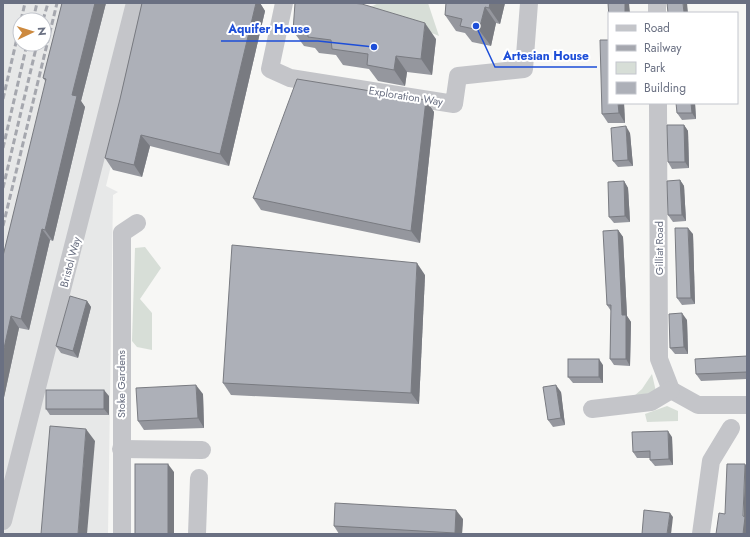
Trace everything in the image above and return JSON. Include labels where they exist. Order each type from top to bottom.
[{"type":"street","name":"Bristol Way","points":[[3,521],[135,3]]},
{"type":"street","name":"Exploration Way","points":[[284,3],[270,69],[290,78],[454,104],[458,76],[524,69],[529,3]]},
{"type":"street","name":"Gilliat Road","points":[[658,104],[659,359],[671,390]]},
{"type":"street","name":"Stoke Gardens","points":[[122,534],[122,233],[136,223]]},
{"type":"street","points":[[592,409],[651,402],[671,390],[698,405],[747,405]]},
{"type":"street","points":[[701,534],[710,461],[731,428]]},
{"type":"street","points":[[121,449],[202,450]]},
{"type":"street","points":[[197,534],[199,478]]},
{"type":"shaded area","points":[[3,3],[151,3],[106,186],[118,192],[113,195],[108,534],[3,534]]},
{"type":"green space","points":[[379,3],[428,3],[439,36],[370,7]]},
{"type":"green space","points":[[145,247],[161,268],[140,299],[152,313],[152,350],[137,347],[132,341],[135,248]]},
{"type":"green space","points":[[652,374],[657,396],[634,396],[642,389]]},
{"type":"green space","points":[[667,406],[678,411],[678,421],[647,422],[645,414]]},
{"type":"building","points":[[62,3],[95,3],[72,95],[77,96],[45,230],[42,229],[21,319],[11,316],[3,353],[3,256],[46,79],[43,78],[50,52],[52,52],[52,42]]},
{"type":"building","points":[[142,3],[256,3],[220,154],[141,135],[134,165],[105,158]]},
{"type":"building","points":[[295,3],[362,4],[425,23],[421,59],[396,56],[394,70],[367,65],[368,54],[332,49],[331,40],[308,37],[308,33],[293,31]]},
{"type":"building","points":[[446,3],[490,3],[489,8],[485,7],[479,30],[460,26],[462,19],[445,15]]},
{"type":"building","points":[[608,3],[625,3],[625,12],[609,12]]},
{"type":"building","points":[[667,3],[683,3],[684,12],[668,12]]},
{"type":"building","points":[[600,40],[608,40],[608,104],[618,104],[619,113],[602,114]]},
{"type":"building","points":[[297,79],[426,100],[411,231],[253,198]]},
{"type":"building","points":[[676,104],[691,104],[692,113],[677,113]]},
{"type":"building","points":[[667,125],[684,125],[685,162],[668,162]]},
{"type":"building","points":[[626,126],[628,160],[613,161],[611,128]]},
{"type":"building","points":[[680,180],[682,215],[668,215],[667,181]]},
{"type":"building","points":[[624,181],[625,216],[609,217],[608,182]]},
{"type":"building","points":[[675,228],[688,228],[691,298],[677,298]]},
{"type":"building","points":[[618,230],[622,315],[626,315],[626,359],[610,359],[611,305],[607,305],[603,231]]},
{"type":"building","points":[[232,245],[417,263],[411,393],[223,383]]},
{"type":"building","points":[[70,296],[87,301],[73,351],[56,346]]},
{"type":"building","points":[[682,313],[684,347],[670,348],[669,314]]},
{"type":"building","points":[[747,356],[747,372],[696,374],[695,359]]},
{"type":"building","points":[[568,359],[599,359],[599,377],[568,377]]},
{"type":"building","points":[[196,385],[198,418],[138,421],[136,388]]},
{"type":"building","points":[[556,385],[561,418],[548,420],[543,387]]},
{"type":"building","points":[[46,390],[104,390],[104,409],[46,409]]},
{"type":"building","points":[[50,426],[86,429],[78,534],[41,534]]},
{"type":"building","points":[[668,431],[669,459],[650,460],[650,451],[633,452],[632,432]]},
{"type":"building","points":[[135,464],[168,464],[168,534],[135,534]]},
{"type":"building","points":[[727,464],[745,464],[743,516],[745,517],[743,534],[716,534],[719,513],[725,514]]},
{"type":"building","points":[[335,503],[456,510],[455,533],[334,526]]},
{"type":"building","points":[[644,510],[670,513],[667,534],[642,534]]},
{"type":"railway","points":[[23,12],[25,3]]},
{"type":"railway","points":[[35,12],[37,3]]},
{"type":"railway","points":[[45,12],[48,3]]},
{"type":"railway","points":[[3,226],[57,3]]},
{"type":"railway","points":[[3,99],[14,52]]},
{"type":"railway","points":[[3,148],[25,52]]},
{"type":"railway","points":[[3,188],[35,52]]},
{"type":"place","name":"Artesian House","points":[[476,26]]},
{"type":"place","name":"Aquifer House","points":[[374,47]]}]
